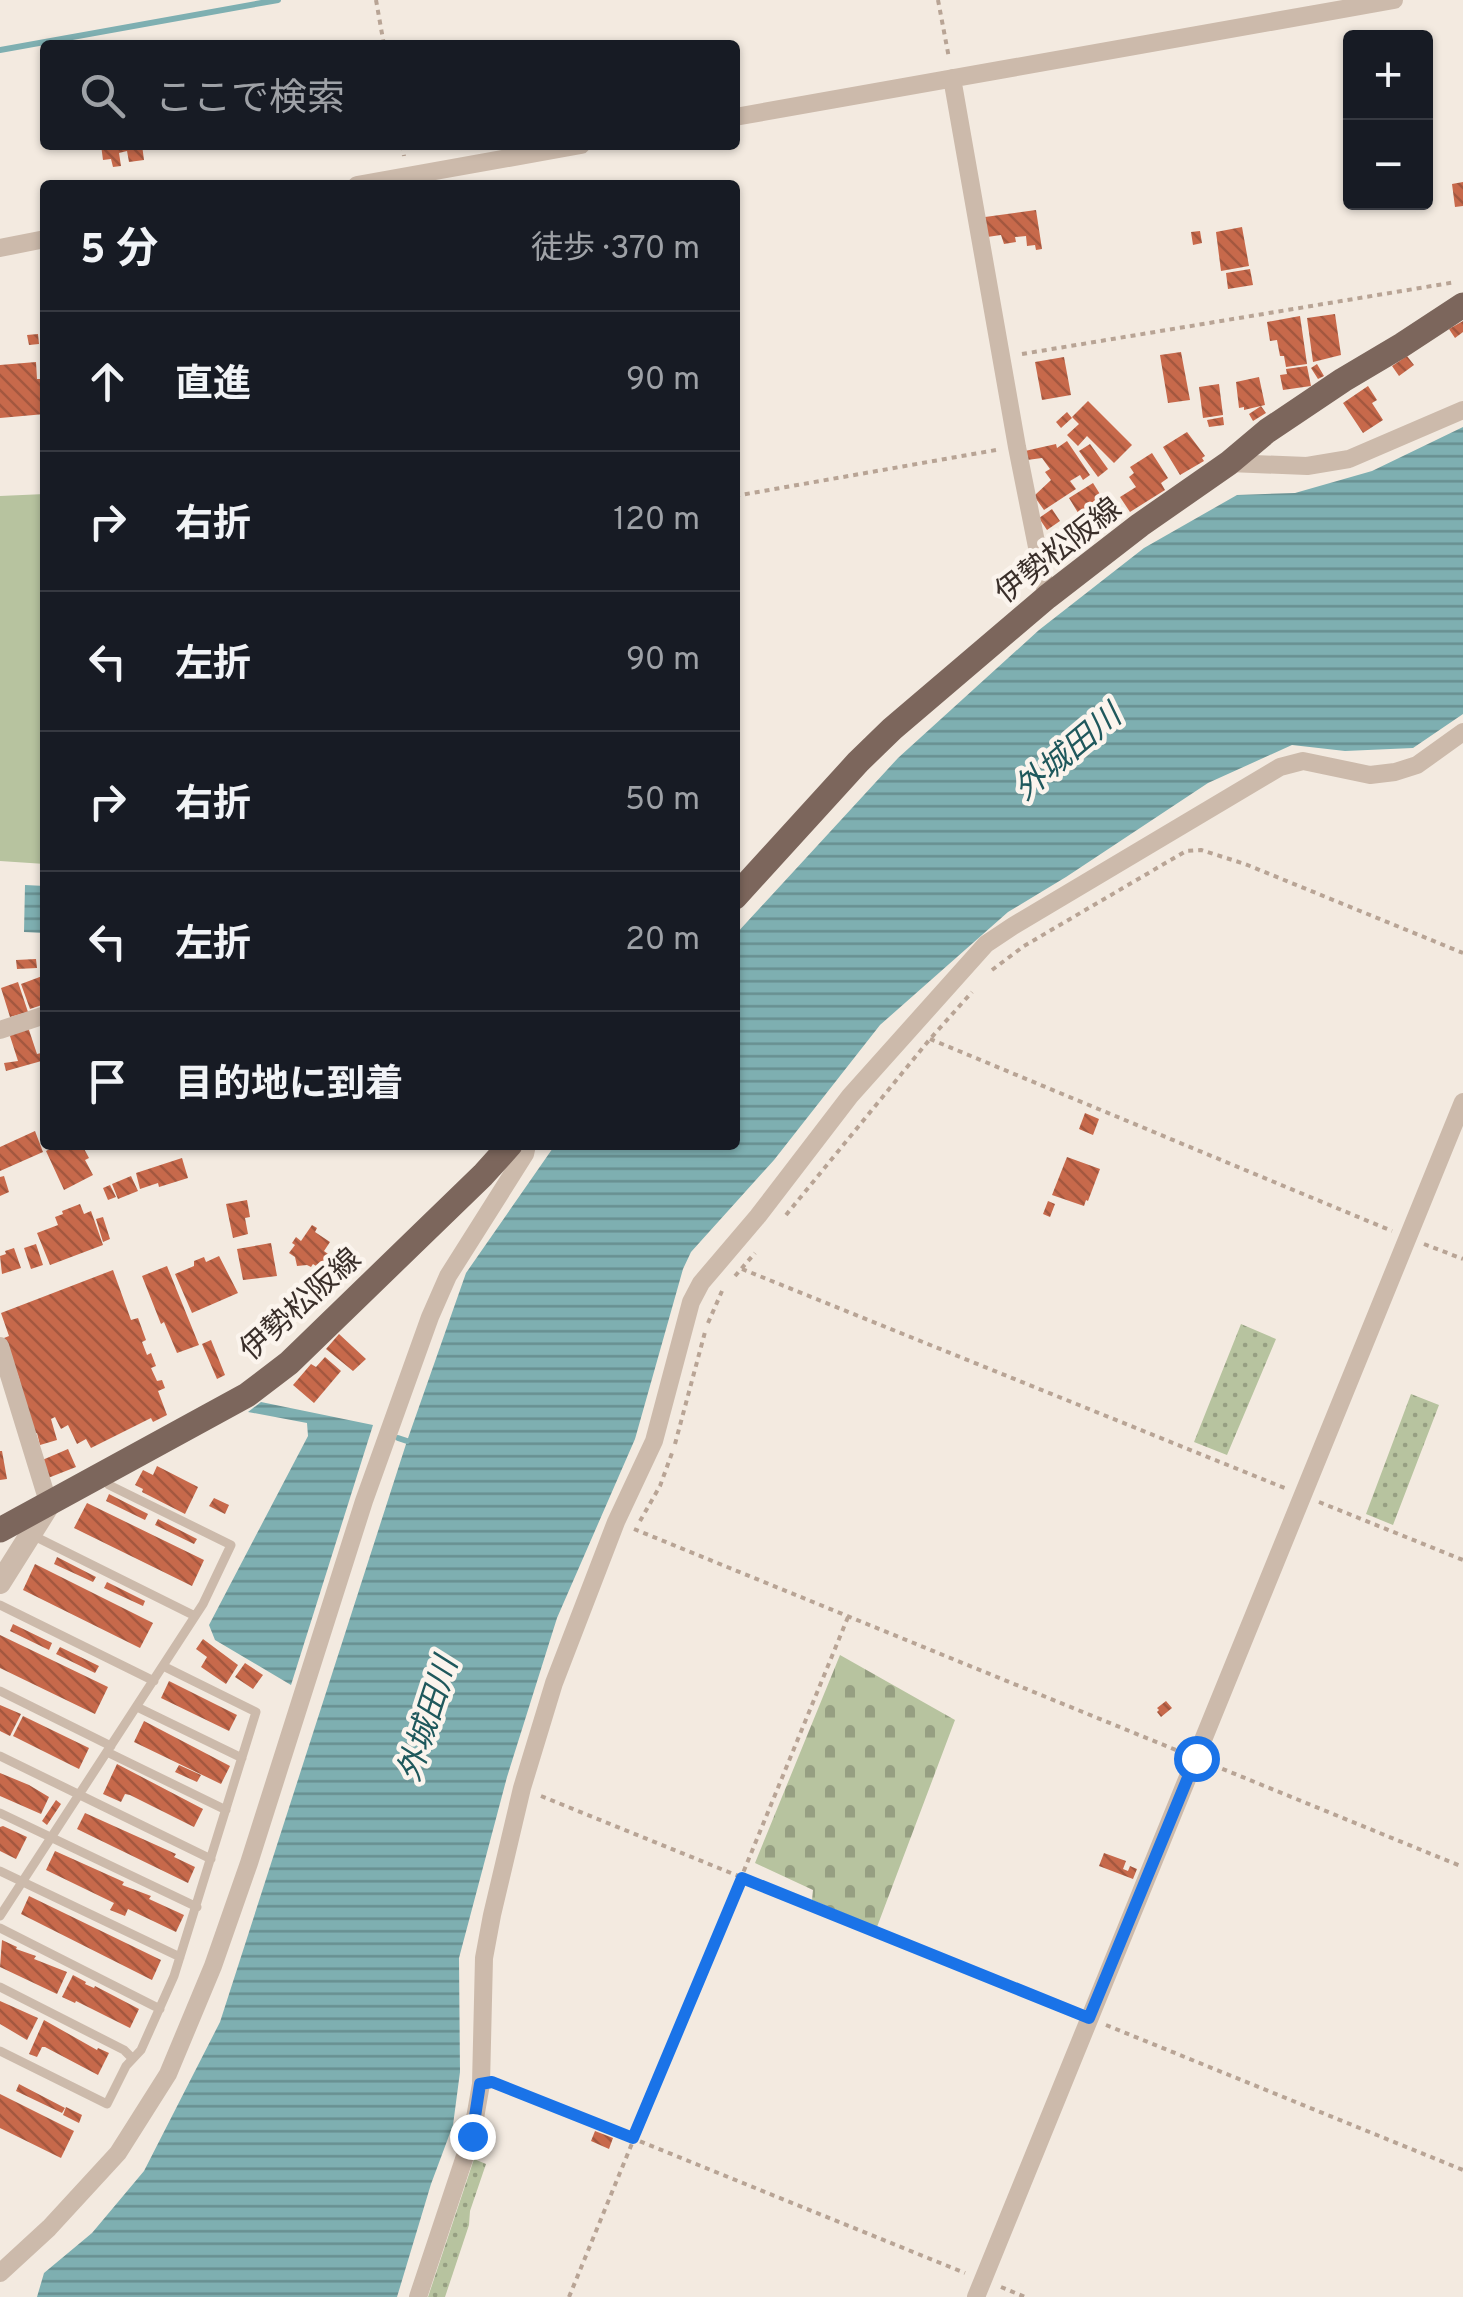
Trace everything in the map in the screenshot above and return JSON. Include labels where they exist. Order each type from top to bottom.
[{"type":"main road","name":"伊勢松阪線","points":[[740,892],[892,729],[1048,597],[1312,400],[1463,305]]},
{"type":"main road","name":"伊勢松阪線","points":[[0,1530],[246,1395],[288,1363],[506,1150]]},
{"type":"street","points":[[740,116],[1394,0]]},
{"type":"street","points":[[952,78],[1017,446],[1048,597]]},
{"type":"street","points":[[386,180],[553,150]]},
{"type":"street","points":[[0,248],[40,241]]},
{"type":"street","points":[[1230,463],[1308,466],[1350,458],[1463,410]]},
{"type":"street","points":[[418,2297],[472,2136],[480,2084],[484,1958],[522,1788],[554,1683],[616,1522],[654,1441],[691,1302],[701,1283],[850,1096],[986,944],[1280,767],[1303,760],[1370,775],[1395,772],[1417,764],[1463,732]]},
{"type":"street","points":[[0,1030],[40,1017]]},
{"type":"street","points":[[979,2288],[1463,1102]]},
{"type":"street","points":[[0,2273],[49,2228],[118,2154],[168,2074],[250,1863],[364,1500],[430,1317],[448,1276],[526,1150]]},
{"type":"street","points":[[0,1346],[49,1505],[0,1583]]},
{"type":"lane","points":[[0,1916],[203,1604],[231,1545],[110,1485],[102,1476]]},
{"type":"lane","points":[[32,1535],[194,1616]]},
{"type":"lane","points":[[0,1605],[154,1681]]},
{"type":"lane","points":[[0,2051],[107,2104],[132,2058],[141,2050],[160,2010],[197,1907],[256,1712],[163,1666]]},
{"type":"lane","points":[[0,1692],[226,1810]]},
{"type":"lane","points":[[137,1707],[242,1758]]},
{"type":"lane","points":[[0,1756],[211,1859]]},
{"type":"lane","points":[[0,1813],[197,1907]]},
{"type":"lane","points":[[0,1871],[180,1958]]},
{"type":"lane","points":[[0,1928],[160,2010]]},
{"type":"lane","points":[[0,1987],[124,2050],[132,2058]]},
{"type":"path","points":[[376,0],[383,40]]},
{"type":"path","points":[[938,0],[952,78]]},
{"type":"path","points":[[1002,358],[1463,280]]},
{"type":"path","points":[[740,495],[1017,446]]},
{"type":"path","points":[[993,968],[1186,851],[1201,850],[1245,864],[1463,953]]},
{"type":"path","points":[[780,1223],[980,982]]},
{"type":"path","points":[[930,1039],[1463,1259]]},
{"type":"path","points":[[754,1254],[742,1269],[1463,1560]]},
{"type":"path","points":[[616,1522],[1463,1867]]},
{"type":"path","points":[[569,2297],[848,1616]]},
{"type":"path","points":[[522,1788],[1463,2170]]},
{"type":"path","points":[[480,2084],[492,2082],[633,2138],[979,2288],[1025,2297]]},
{"type":"green space","points":[[40,494],[40,864],[0,861],[0,496]]},
{"type":"green space","points":[[1241,1324],[1276,1339],[1227,1455],[1194,1442]]},
{"type":"green space","points":[[1411,1394],[1439,1405],[1393,1525],[1366,1514]]},
{"type":"green space","points":[[840,1655],[955,1720],[877,1927],[812,1900],[813,1890],[755,1863]]},
{"type":"green space","points":[[474,2159],[486,2164],[445,2297],[428,2297]]},
{"type":"water","name":"外城田川","points":[[1463,427],[1463,714],[1413,748],[1345,751],[1292,745],[1208,783],[1008,912],[880,1025],[774,1160],[691,1252],[635,1439],[557,1618],[507,1777],[459,1958],[460,2072],[453,2125],[397,2297],[37,2297],[44,2273],[92,2233],[144,2171],[220,2022],[407,1441],[466,1273],[552,1150],[740,1150],[740,930],[898,758],[1039,630],[1144,548],[1237,495],[1295,493],[1372,471]]},
{"type":"water","points":[[25,885],[40,886],[40,933],[24,932]]},
{"type":"water","points":[[261,1402],[373,1425],[291,1685],[215,1640],[209,1625],[308,1436],[307,1423],[248,1412]]},
{"type":"building","points":[[102,150],[143,150],[144,160],[129,162],[127,151],[119,153],[121,166],[113,167],[111,159],[103,160]]},
{"type":"building","points":[[1463,182],[1463,206],[1455,207],[1452,184]]},
{"type":"building","points":[[1036,210],[1042,249],[1027,246],[1026,236],[1004,244],[1001,235],[987,237],[985,217]]},
{"type":"building","points":[[1242,227],[1249,266],[1221,271],[1216,232]]},
{"type":"building","points":[[1200,231],[1202,243],[1193,245],[1191,232]]},
{"type":"building","points":[[1250,269],[1253,285],[1228,289],[1226,273]]},
{"type":"building","points":[[1335,314],[1341,355],[1313,362],[1307,318]]},
{"type":"building","points":[[1300,316],[1307,364],[1286,367],[1277,340],[1270,341],[1267,322]]},
{"type":"building","points":[[1463,321],[1463,332],[1455,338],[1449,329]]},
{"type":"building","points":[[38,334],[39,344],[29,345],[27,335]]},
{"type":"building","points":[[1181,352],[1190,400],[1168,403],[1160,355]]},
{"type":"building","points":[[1407,356],[1414,365],[1399,376],[1392,366]]},
{"type":"building","points":[[1064,357],[1071,395],[1042,400],[1035,362]]},
{"type":"building","points":[[36,362],[40,414],[0,418],[0,365]]},
{"type":"building","points":[[1317,364],[1324,376],[1318,379],[1311,368]]},
{"type":"building","points":[[1307,366],[1311,386],[1283,390],[1280,375],[1287,374],[1286,369]]},
{"type":"building","points":[[1259,377],[1265,405],[1239,408],[1236,382]]},
{"type":"building","points":[[1219,384],[1223,415],[1203,418],[1199,387]]},
{"type":"building","points":[[1368,386],[1377,400],[1372,403],[1383,420],[1363,433],[1343,403]]},
{"type":"building","points":[[1088,401],[1132,445],[1114,463],[1087,436],[1078,446],[1067,435],[1079,424],[1072,417]]},
{"type":"building","points":[[1261,406],[1266,413],[1253,421],[1249,414]]},
{"type":"building","points":[[1067,412],[1072,418],[1061,428],[1056,422]]},
{"type":"building","points":[[1223,417],[1224,425],[1209,427],[1207,420]]},
{"type":"building","points":[[1187,432],[1205,456],[1204,461],[1180,475],[1163,447]]},
{"type":"building","points":[[1067,441],[1090,475],[1070,481],[1076,489],[1044,510],[1034,496],[1051,480],[1045,472],[1050,469],[1042,458],[1027,460],[1025,451],[1056,444],[1057,448]]},
{"type":"building","points":[[1090,444],[1108,469],[1098,477],[1079,451]]},
{"type":"building","points":[[1152,453],[1168,478],[1161,483],[1165,490],[1130,512],[1120,497],[1136,487],[1129,477],[1134,473],[1130,467]]},
{"type":"building","points":[[1093,483],[1113,515],[1095,527],[1086,512],[1080,516],[1069,498]]},
{"type":"building","points":[[1052,509],[1060,521],[1047,530],[1039,518]]},
{"type":"building","points":[[36,959],[37,968],[17,969],[16,960]]},
{"type":"building","points":[[40,977],[40,1006],[30,1009],[21,984]]},
{"type":"building","points":[[18,982],[28,1012],[10,1017],[1,988]]},
{"type":"building","points":[[28,1027],[40,1061],[6,1071],[4,1063],[18,1061],[9,1033]]},
{"type":"building","points":[[1085,1113],[1099,1119],[1093,1135],[1079,1129]]},
{"type":"building","points":[[35,1131],[43,1152],[0,1171],[0,1147]]},
{"type":"building","points":[[85,1150],[93,1175],[64,1190],[46,1151]]},
{"type":"building","points":[[1067,1157],[1100,1169],[1084,1206],[1052,1195]]},
{"type":"building","points":[[182,1158],[188,1178],[140,1189],[136,1173]]},
{"type":"building","points":[[4,1176],[9,1192],[0,1196],[0,1177]]},
{"type":"building","points":[[131,1176],[138,1191],[118,1199],[112,1184]]},
{"type":"building","points":[[110,1185],[116,1197],[108,1200],[103,1188]]},
{"type":"building","points":[[247,1200],[248,1234],[233,1238],[226,1204]]},
{"type":"building","points":[[1048,1201],[1055,1204],[1050,1217],[1043,1214]]},
{"type":"building","points":[[80,1204],[84,1214],[91,1211],[103,1245],[50,1265],[37,1233],[58,1225],[55,1217]]},
{"type":"building","points":[[103,1217],[110,1239],[103,1242],[96,1219]]},
{"type":"building","points":[[312,1225],[317,1228],[315,1232],[330,1242],[324,1251],[328,1254],[319,1268],[313,1264],[297,1266],[295,1257],[289,1253],[295,1245],[292,1243],[296,1237],[301,1241]]},
{"type":"building","points":[[271,1243],[277,1276],[243,1280],[237,1249]]},
{"type":"building","points":[[36,1244],[43,1265],[31,1269],[24,1248]]},
{"type":"building","points":[[14,1248],[21,1268],[2,1274],[0,1256]]},
{"type":"building","points":[[219,1256],[238,1293],[192,1313],[175,1274],[194,1266],[194,1261],[204,1257],[206,1262]]},
{"type":"building","points":[[167,1266],[199,1345],[177,1353],[142,1276]]},
{"type":"building","points":[[113,1270],[131,1320],[138,1318],[146,1340],[142,1342],[156,1366],[151,1368],[165,1388],[158,1391],[167,1415],[153,1422],[151,1418],[91,1448],[86,1439],[77,1444],[68,1425],[61,1429],[55,1417],[51,1419],[57,1440],[40,1445],[37,1433],[31,1435],[19,1378],[4,1338],[9,1336],[1,1313]]},
{"type":"building","points":[[339,1334],[366,1359],[353,1371],[326,1349]]},
{"type":"building","points":[[211,1340],[225,1375],[217,1379],[202,1344]]},
{"type":"building","points":[[325,1357],[341,1371],[314,1403],[293,1385],[311,1364],[316,1367]]},
{"type":"building","points":[[68,1449],[76,1467],[48,1478],[40,1461]]},
{"type":"building","points":[[0,1451],[7,1479],[0,1480]]},
{"type":"building","points":[[157,1466],[198,1487],[185,1514],[135,1485],[143,1470],[153,1475]]},
{"type":"building","points":[[109,1494],[148,1514],[145,1520],[106,1501]]},
{"type":"building","points":[[214,1498],[229,1505],[225,1514],[209,1506]]},
{"type":"building","points":[[87,1503],[204,1560],[192,1586],[74,1528]]},
{"type":"building","points":[[158,1519],[197,1539],[194,1544],[155,1525]]},
{"type":"building","points":[[57,1557],[96,1577],[93,1582],[54,1564]]},
{"type":"building","points":[[35,1564],[153,1623],[140,1648],[23,1590]]},
{"type":"building","points":[[107,1582],[145,1601],[143,1606],[104,1588]]},
{"type":"building","points":[[13,1624],[52,1643],[49,1650],[10,1631]]},
{"type":"building","points":[[0,1635],[108,1687],[95,1714],[0,1668]]},
{"type":"building","points":[[203,1639],[238,1665],[226,1684],[201,1667],[207,1657],[196,1649]]},
{"type":"building","points":[[60,1647],[99,1666],[95,1673],[56,1654]]},
{"type":"building","points":[[245,1663],[263,1675],[253,1689],[235,1677]]},
{"type":"building","points":[[169,1681],[237,1715],[229,1731],[161,1698]]},
{"type":"building","points":[[1166,1701],[1172,1708],[1161,1717],[1157,1708]]},
{"type":"building","points":[[0,1705],[21,1714],[10,1736],[0,1731]]},
{"type":"building","points":[[23,1716],[89,1748],[79,1769],[13,1736]]},
{"type":"building","points":[[144,1721],[230,1766],[221,1784],[134,1742]]},
{"type":"building","points":[[117,1764],[203,1809],[194,1827],[130,1795],[125,1794],[121,1802],[103,1794]]},
{"type":"building","points":[[179,1765],[201,1775],[197,1782],[175,1772]]},
{"type":"building","points":[[0,1773],[49,1797],[41,1814],[0,1796]]},
{"type":"building","points":[[56,1800],[61,1804],[47,1825],[42,1821]]},
{"type":"building","points":[[85,1813],[176,1854],[174,1857],[195,1867],[188,1883],[77,1829]]},
{"type":"building","points":[[3,1826],[27,1837],[16,1859],[0,1851]]},
{"type":"building","points":[[55,1851],[184,1915],[176,1932],[128,1909],[125,1916],[110,1910],[114,1903],[46,1870]]},
{"type":"building","points":[[1104,1853],[1126,1861],[1123,1869],[1137,1869],[1133,1879],[1099,1866]]},
{"type":"building","points":[[29,1896],[161,1960],[152,1980],[21,1914]]},
{"type":"building","points":[[2,1940],[67,1972],[57,1994],[0,1967]]},
{"type":"building","points":[[73,1975],[139,2009],[130,2028],[62,1997]]},
{"type":"building","points":[[0,2001],[38,2018],[27,2040],[0,2024]]},
{"type":"building","points":[[44,2020],[109,2053],[98,2075],[45,2047],[37,2057],[29,2054]]},
{"type":"building","points":[[19,2084],[65,2108],[62,2113],[16,2091]]},
{"type":"building","points":[[0,2094],[74,2131],[61,2158],[0,2128]]},
{"type":"building","points":[[66,2107],[82,2115],[79,2123],[63,2115]]},
{"type":"building","points":[[595,2131],[613,2138],[609,2149],[591,2141]]},
{"type":"waterway","points":[[56,40],[278,0]]},
{"type":"waterway","points":[[0,50],[40,43]]},
{"type":"waterway","points":[[398,1438],[407,1441]]},
{"type":"route","points":[[472,2136],[480,2084],[492,2082],[633,2138],[742,1878],[1089,2018],[1196,1758]]}]
